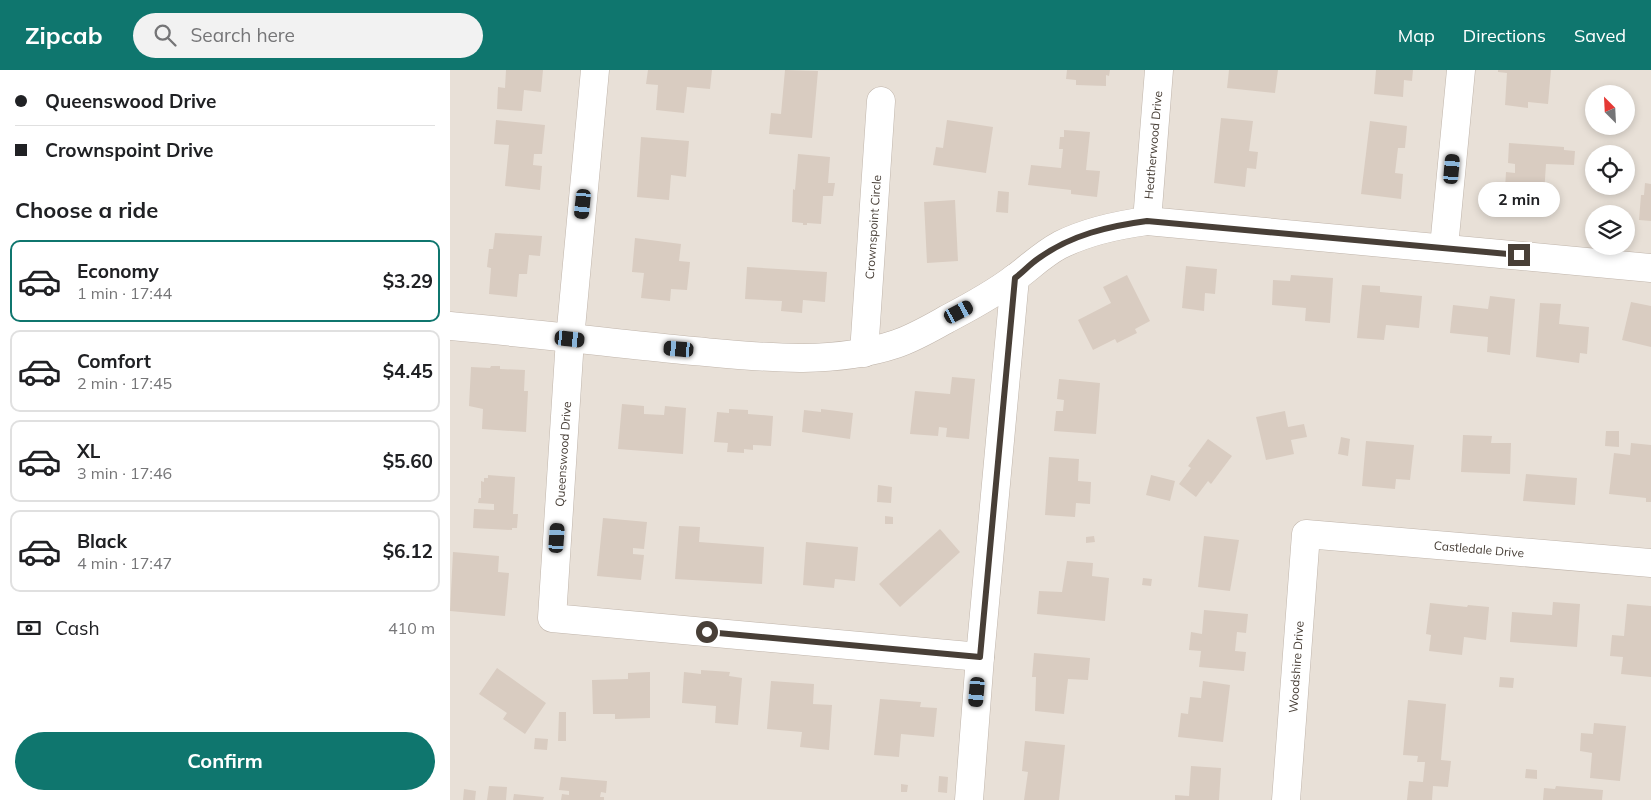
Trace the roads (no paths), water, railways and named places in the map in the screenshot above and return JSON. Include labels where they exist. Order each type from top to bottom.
[{"type":"street","name":"Queenswood Drive","points":[[595,70],[570,339],[552,618],[980,657]]},
{"type":"street","name":"Heatherwood Drive","points":[[1147,221],[1159,70]]},
{"type":"street","points":[[1444,248],[1461,70]]},
{"type":"street","name":"Crownspoint Circle","points":[[864,353],[881,101]]},
{"type":"street","points":[[450,326],[770,358],[825,357],[864,353],[897,343],[927,330],[976,304],[1060,245],[1087,233],[1115,225],[1147,221],[1651,268]]},
{"type":"street","points":[[969,800],[980,657],[1015,278]]},
{"type":"street","name":"Castledale Drive","points":[[1306,534],[1651,563]]},
{"type":"street","name":"Woodshire Drive","points":[[1286,800],[1306,534]]}]
